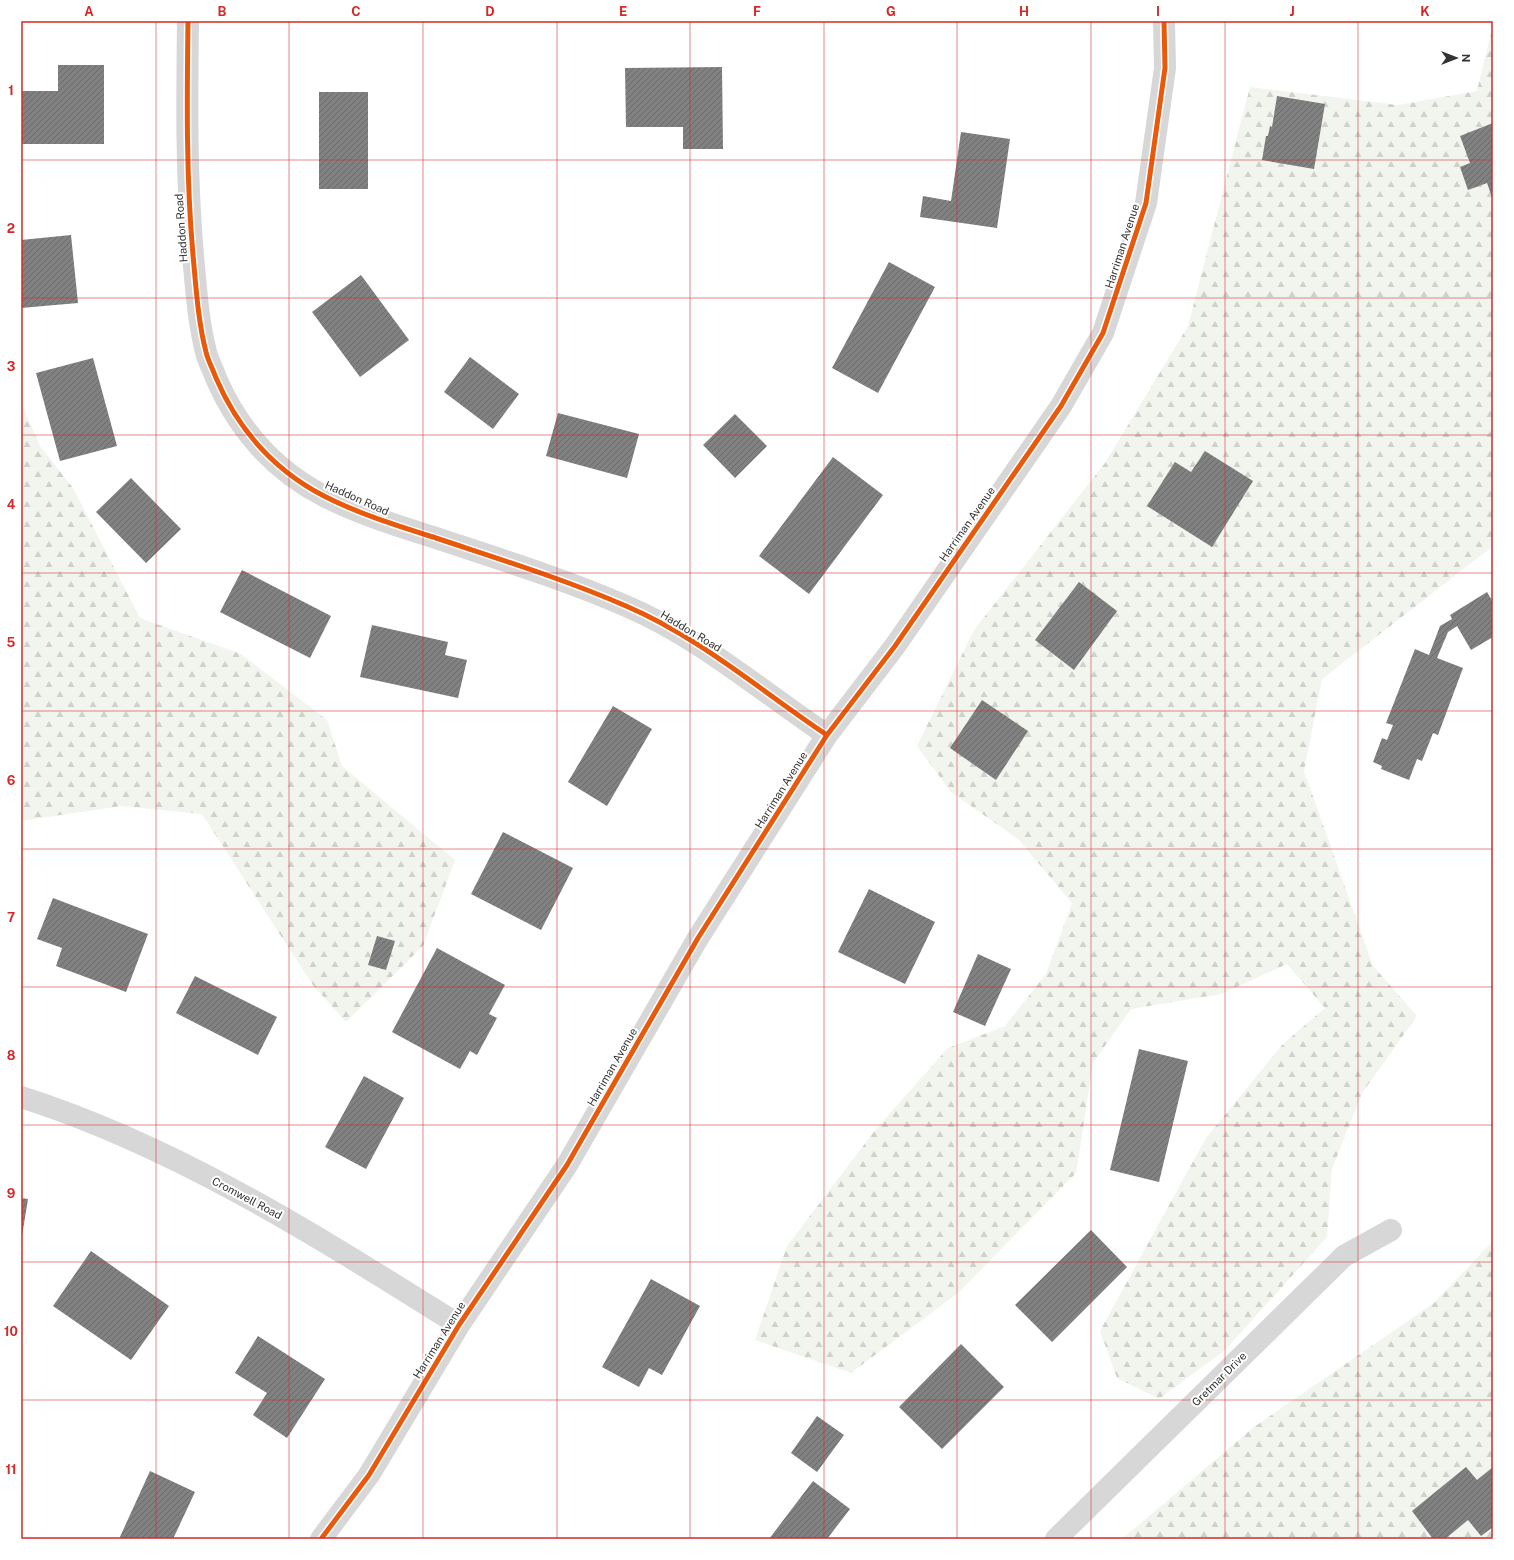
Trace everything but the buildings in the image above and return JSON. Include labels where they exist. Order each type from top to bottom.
[{"type":"street","name":"Haddon Road","points":[[188,21],[186,131],[190,218],[195,285],[206,354],[220,388],[238,421],[258,446],[278,466],[323,496],[379,520],[574,585],[628,607],[660,623],[726,664],[827,735]]},
{"type":"street","name":"Harriman Avenue","points":[[321,1539],[369,1475],[459,1325],[567,1165],[698,938],[827,735],[895,646],[1061,406],[1103,333],[1146,203],[1165,68],[1164,21]]},
{"type":"street","name":"Cromwell Road","points":[[21,1097],[130,1138],[234,1190],[338,1249],[459,1325]]},
{"type":"street","name":"Gretmar Drive","points":[[1056,1539],[1344,1256],[1391,1230]]},
{"type":"green space","points":[[1493,25],[1493,546],[1322,679],[1304,771],[1373,966],[1417,1016],[1362,1093],[1332,1169],[1327,1237],[1225,1350],[1159,1399],[1117,1378],[1100,1331],[1206,1138],[1283,1044],[1325,1008],[1287,964],[1221,994],[1131,1009],[1093,1063],[1076,1173],[958,1293],[851,1373],[755,1340],[787,1246],[876,1129],[948,1048],[1005,1026],[1046,974],[1072,903],[1018,839],[951,792],[917,746],[974,630],[1105,463],[1188,326],[1250,87],[1398,105],[1477,91]]},
{"type":"green space","points":[[21,402],[40,446],[73,488],[140,618],[241,654],[327,720],[342,766],[455,860],[423,946],[346,1022],[312,984],[202,814],[121,806],[21,821]]},
{"type":"green space","points":[[1493,1241],[1493,1539],[1122,1539],[1254,1427],[1434,1303]]},
{"type":"cycle path","points":[[188,21],[187,109],[189,196],[195,279],[203,340],[208,359],[225,397],[247,431],[260,446],[274,461],[306,486],[351,508],[393,524],[555,578],[603,596],[653,619],[704,649],[827,735]]},
{"type":"cycle path","points":[[321,1539],[369,1475],[459,1325],[567,1165],[698,938],[827,735],[895,646],[1061,406],[1103,333],[1146,203],[1165,68],[1164,21]]}]
